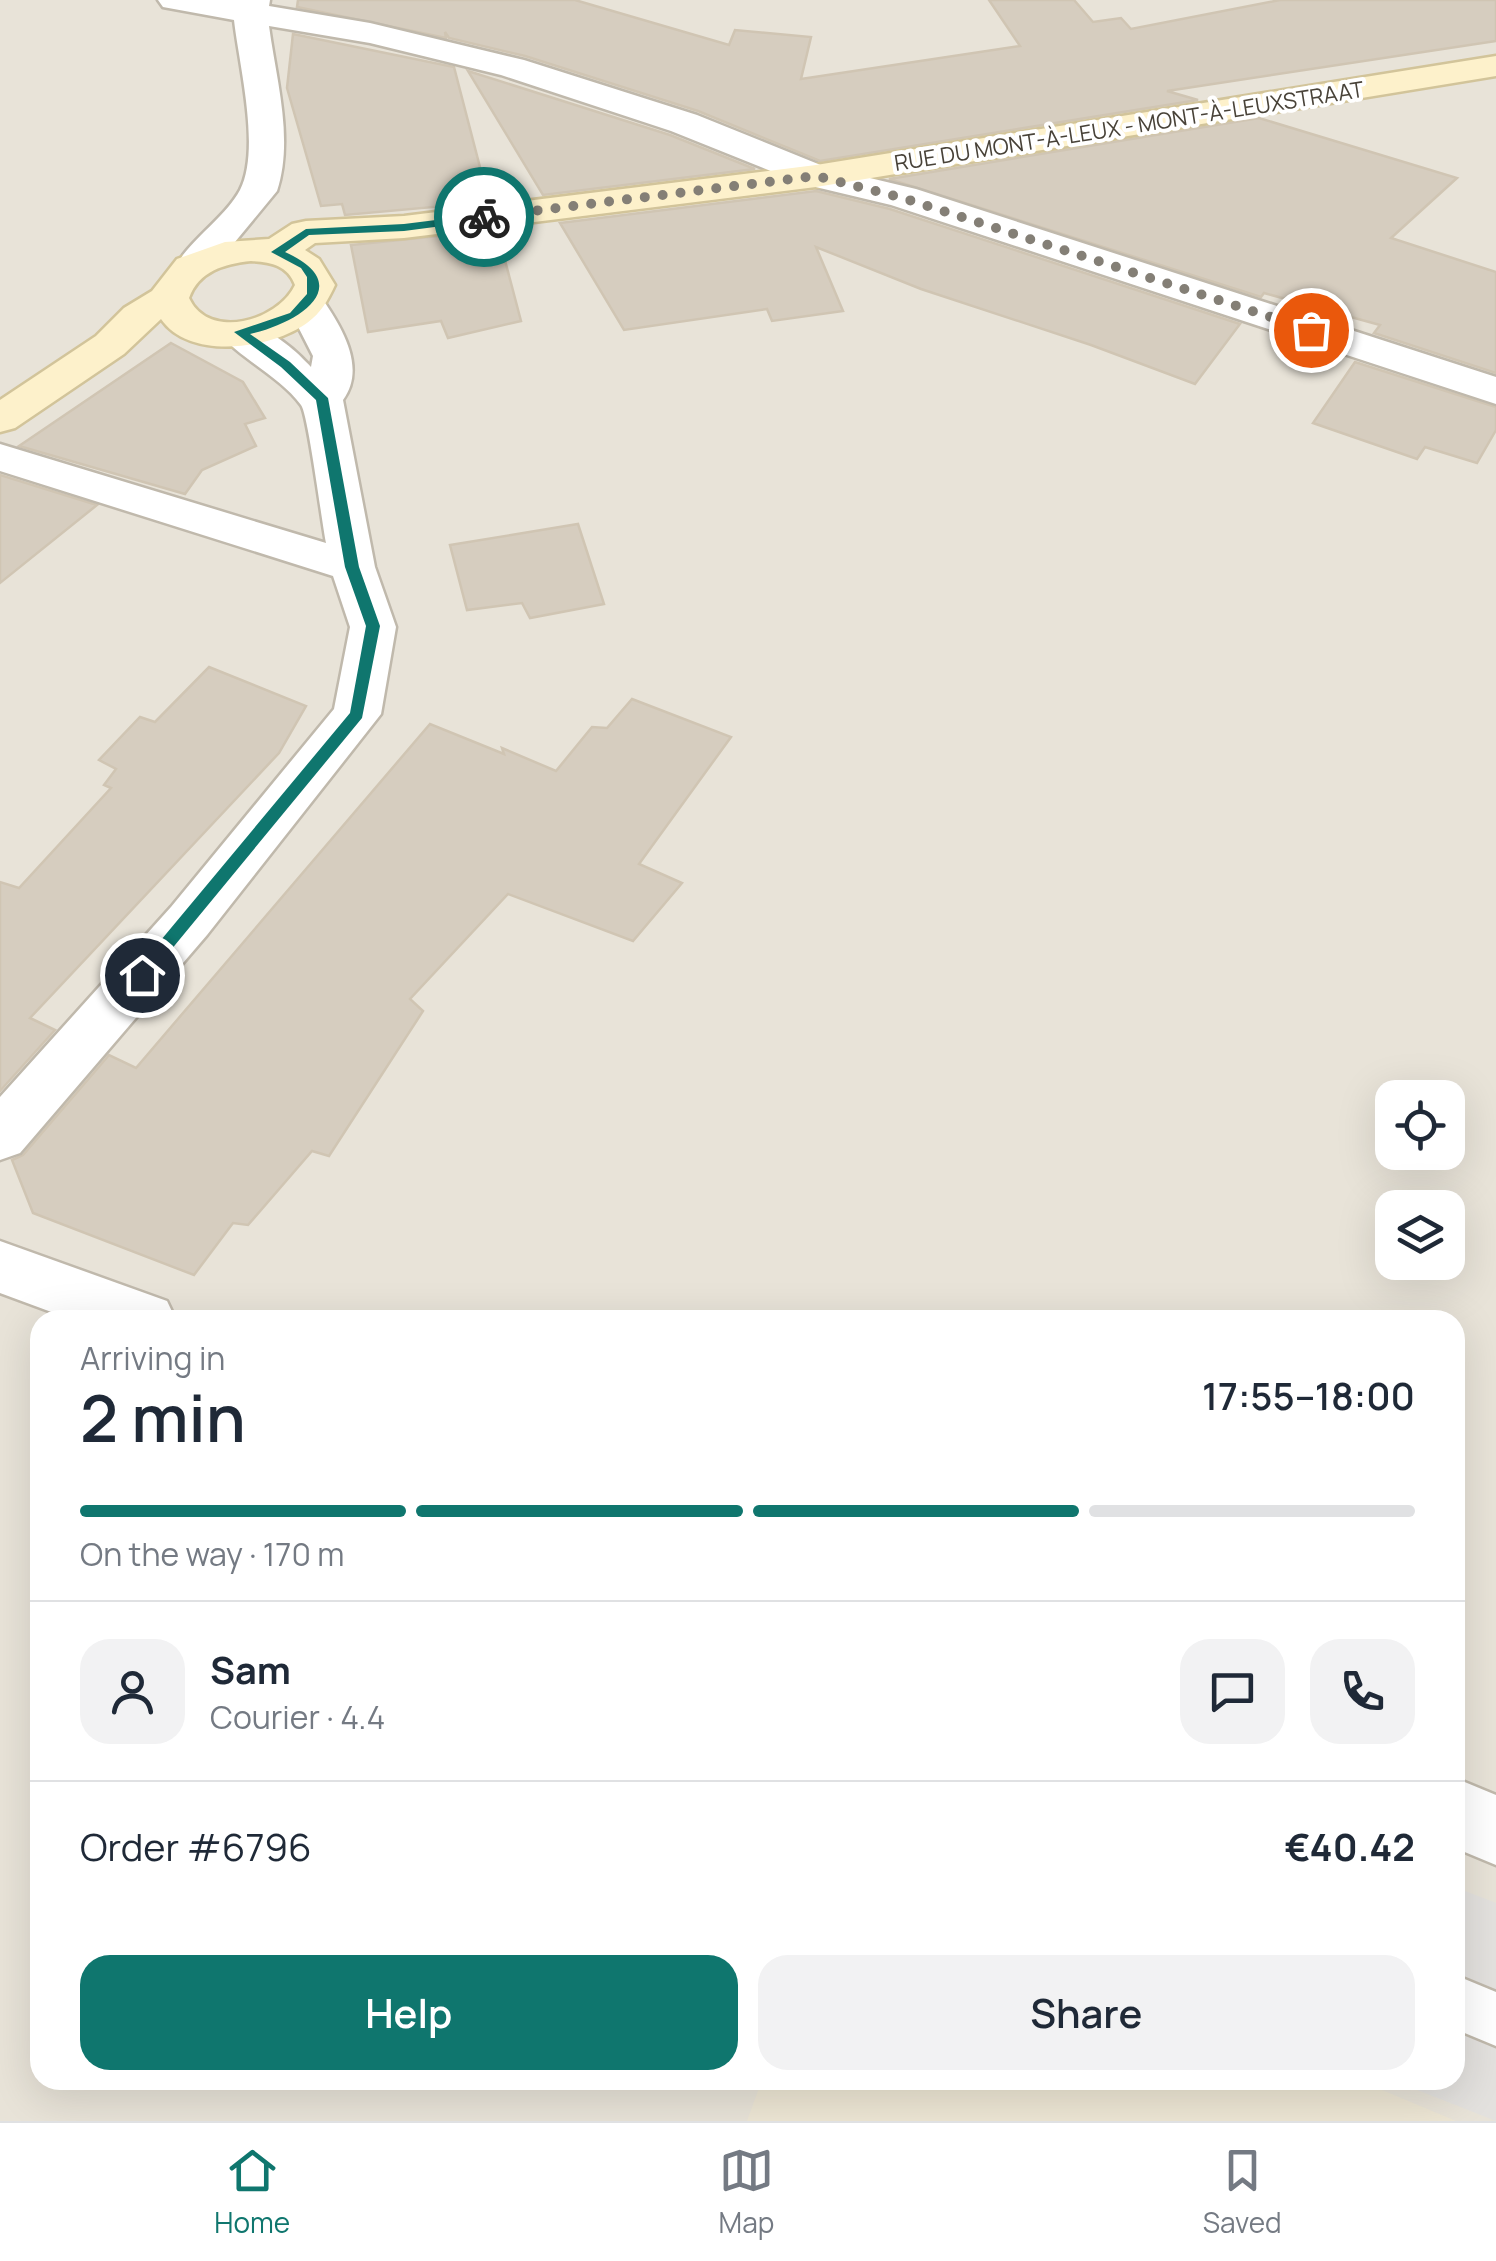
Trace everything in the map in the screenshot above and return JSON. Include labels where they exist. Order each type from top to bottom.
[{"type":"main road","name":"RUE DU MONT-À-LEUX - MONT-À-LEUXSTRAAT","points":[[197,263],[232,251],[289,268],[404,227],[816,176],[1496,66]]},
{"type":"main road","points":[[181,312],[172,284],[197,263]]},
{"type":"main road","name":"RUE DU MONT-À-LEUX - MONT-À-LEUXSTRAAT","points":[[0,419],[110,344],[181,312],[240,332],[276,325],[289,268]]},
{"type":"street","points":[[175,0],[251,7],[512,67],[684,123],[816,176],[903,198],[1496,391]]},
{"type":"street","points":[[197,263],[217,234],[258,191],[267,155],[251,7]]},
{"type":"street","points":[[258,191],[289,268],[333,356],[329,392],[322,398]]},
{"type":"street","points":[[240,332],[286,364],[312,394],[322,398]]},
{"type":"street","points":[[0,1136],[189,921],[357,714],[373,626],[352,567],[322,398]]},
{"type":"street","points":[[0,457],[352,567]]},
{"type":"street","points":[[0,1267],[118,1310]]},
{"type":"street","points":[[1465,1818],[1496,1830]]},
{"type":"lane","points":[[1465,2006],[1496,2019]]},
{"type":"shaded area","points":[[0,0],[1496,0],[1496,2121],[0,2121]]},
{"type":"shaded area","points":[[1465,1891],[1496,1903],[1496,2121],[1417,2090],[1465,2090]]},
{"type":"shaded area","points":[[758,2090],[1382,2090],[1456,2121],[747,2121]]},
{"type":"building","points":[[298,0],[575,0],[729,45],[735,30],[811,37],[801,79],[1020,46],[989,0],[1074,0],[1093,22],[1121,18],[1131,29],[1280,0],[1496,0],[1496,41],[1167,91],[1198,100],[820,161],[698,111],[525,56],[449,38],[445,32],[446,38],[297,7]]},
{"type":"building","points":[[293,34],[454,67],[489,202],[345,215],[342,204],[321,206],[287,88]]},
{"type":"building","points":[[468,71],[670,135],[755,169],[543,195]]},
{"type":"building","points":[[1259,118],[1457,178],[1391,238],[1496,272],[1496,373],[1374,333],[1380,325],[1264,293],[1261,297],[889,179]]},
{"type":"building","points":[[816,191],[890,209],[1240,324],[1195,384],[921,289],[816,247],[843,311],[772,321],[767,309],[624,330],[560,223]]},
{"type":"building","points":[[497,230],[521,321],[448,338],[441,321],[368,332],[351,245]]},
{"type":"building","points":[[171,343],[243,382],[265,418],[245,424],[256,446],[202,470],[185,494],[19,446]]},
{"type":"building","points":[[1355,362],[1496,407],[1496,430],[1477,463],[1425,447],[1417,459],[1313,423]]},
{"type":"building","points":[[0,475],[97,505],[0,583]]},
{"type":"building","points":[[578,524],[604,604],[530,618],[522,603],[467,610],[450,545]]},
{"type":"building","points":[[209,667],[306,706],[279,753],[30,1018],[55,1030],[0,1091],[0,882],[19,888],[111,788],[104,785],[116,769],[99,760],[140,717],[155,722]]},
{"type":"building","points":[[632,699],[731,737],[639,864],[682,883],[633,941],[508,894],[410,999],[423,1011],[329,1156],[312,1151],[248,1225],[233,1223],[194,1275],[33,1213],[12,1160],[23,1155],[109,1055],[136,1068],[430,724],[556,771],[592,727],[607,728]]},
{"type":"way so far","points":[[484,217],[816,176],[903,198],[1311,330]]},
{"type":"route","points":[[142,975],[357,714],[373,626],[352,567],[322,398],[312,394],[286,364],[240,332],[276,325],[294,316],[312,295],[315,285],[305,265],[276,252],[306,232],[404,227],[484,217]]}]
